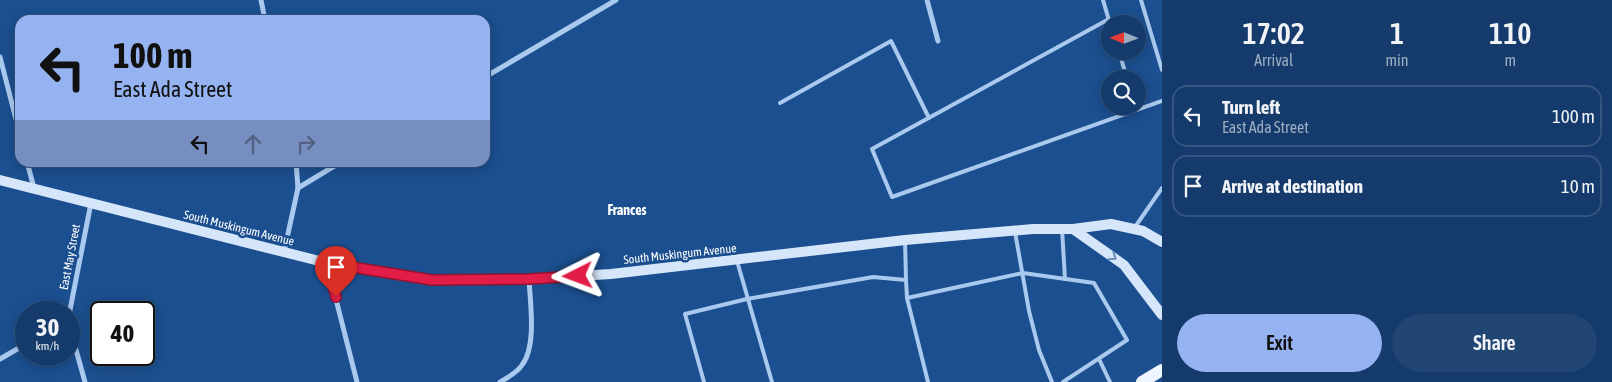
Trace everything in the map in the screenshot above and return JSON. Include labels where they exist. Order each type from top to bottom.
[{"type":"main road","points":[[1142,382],[1162,370]]},
{"type":"street","points":[[261,0],[264,15]]},
{"type":"street","points":[[490,74],[616,0]]},
{"type":"street","points":[[927,0],[938,41]]},
{"type":"street","points":[[0,57],[15,116]]},
{"type":"street","points":[[28,167],[34,188]]},
{"type":"street","points":[[284,252],[298,188],[296,167]]},
{"type":"street","points":[[298,188],[332,167]]},
{"type":"street","name":"South Muskingum Avenue","points":[[0,180],[327,263],[432,280],[529,279],[611,274],[905,240],[1033,229],[1068,229],[1111,224],[1143,232],[1162,242]]},
{"type":"street","name":"East May Street","points":[[72,301],[91,203]]},
{"type":"street","points":[[1068,229],[1124,265],[1162,315]]},
{"type":"street","points":[[327,263],[357,382]]},
{"type":"street","points":[[500,382],[511,376],[522,365],[528,355],[531,336],[529,279]]},
{"type":"street","points":[[0,360],[15,351]]},
{"type":"street","points":[[80,364],[85,382]]},
{"type":"lane","points":[[1103,0],[1108,15]]},
{"type":"lane","points":[[1141,0],[1162,70]]},
{"type":"lane","points":[[1101,27],[872,150],[892,197],[1117,115]]},
{"type":"lane","points":[[780,103],[891,41],[929,118]]},
{"type":"lane","points":[[1146,105],[1162,101]]},
{"type":"lane","points":[[1133,229],[1162,188]]},
{"type":"lane","points":[[1065,279],[1068,229]]},
{"type":"lane","points":[[1015,231],[1029,311],[1039,350],[1052,382]]},
{"type":"lane","points":[[905,240],[907,298],[928,382]]},
{"type":"lane","points":[[737,260],[772,382]]},
{"type":"lane","points":[[907,298],[1023,273],[1094,283],[1127,340],[1063,382]]},
{"type":"lane","points":[[704,382],[685,314],[747,299],[873,277],[906,280]]},
{"type":"lane","points":[[1099,359],[1110,382]]},
{"type":"district","name":"Frances","points":[[627,210]]},
{"type":"route","points":[[336,297],[327,263],[432,280],[529,279],[578,276]]}]
